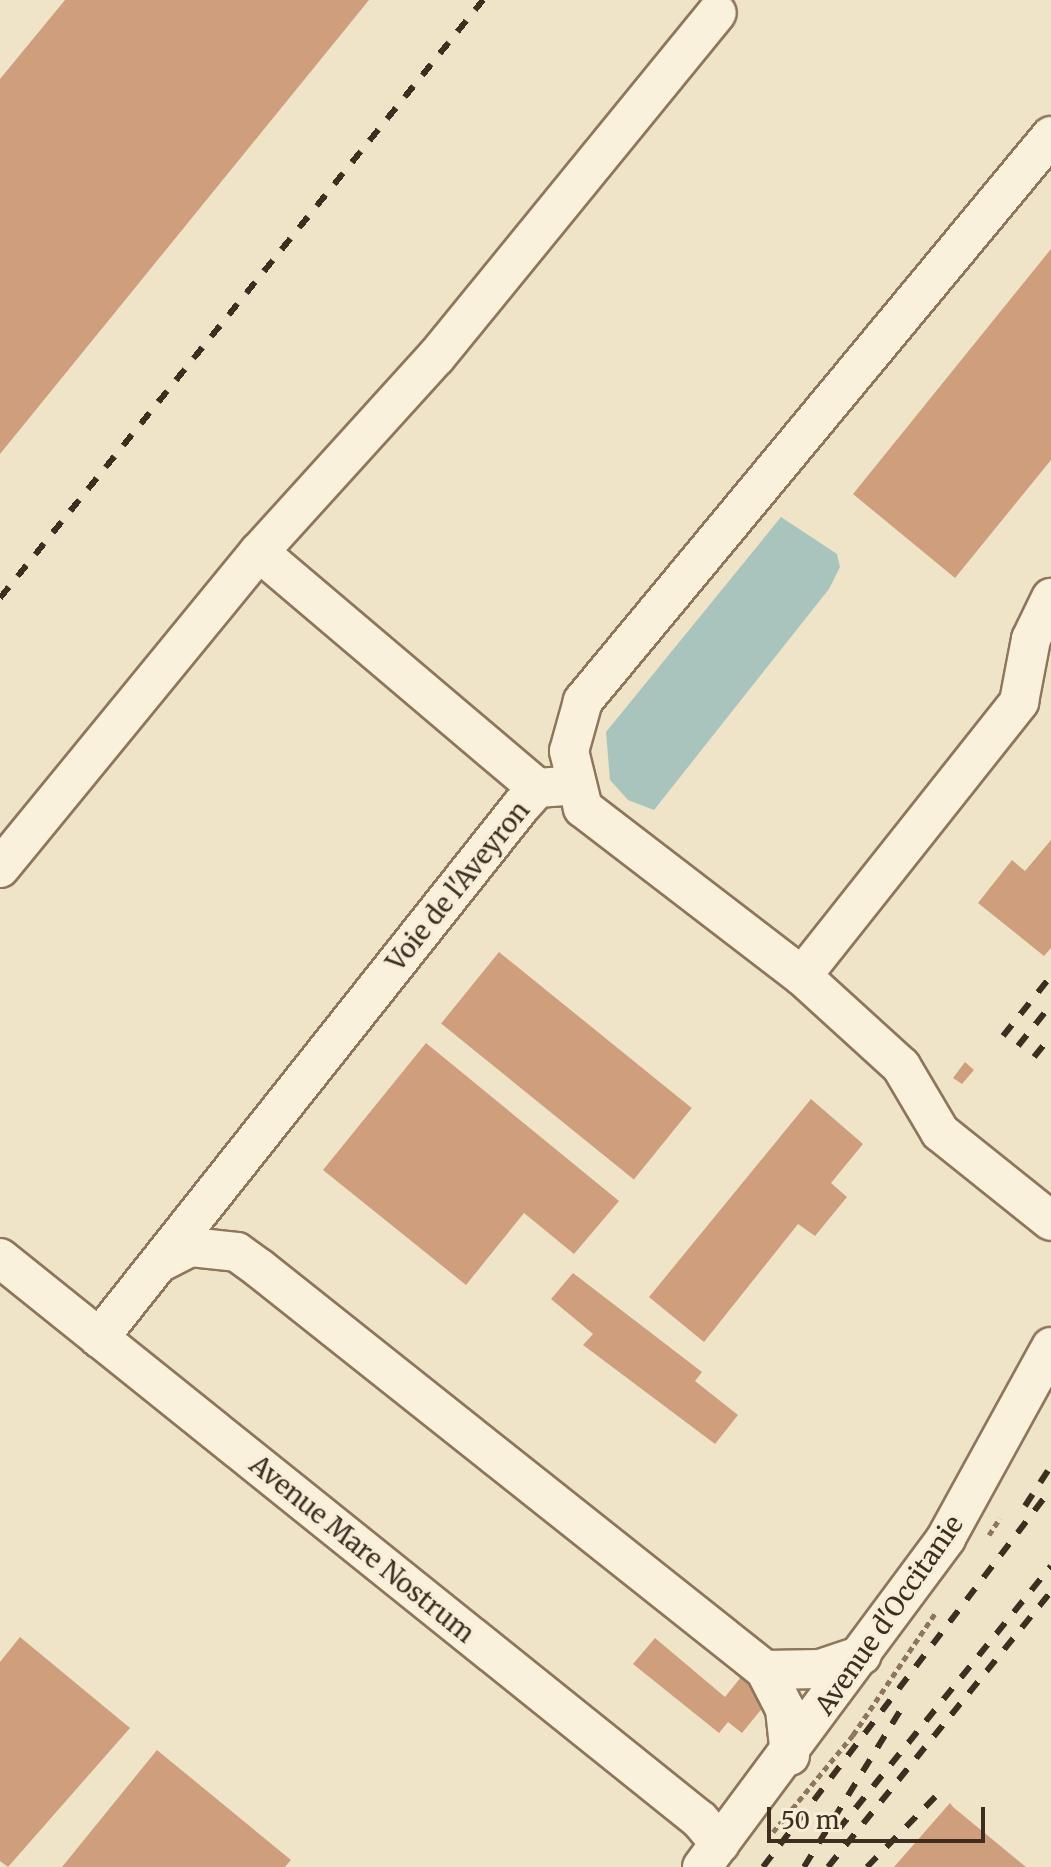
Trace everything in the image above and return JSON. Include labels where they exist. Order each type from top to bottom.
[{"type":"street","points":[[0,868],[259,552],[436,357],[717,13]]},
{"type":"street","points":[[1051,136],[583,701],[569,751],[583,808],[802,976],[901,1066],[940,1132],[1051,1221]]},
{"type":"street","points":[[259,552],[537,788]]},
{"type":"street","points":[[802,976],[1019,702],[1031,639],[1051,598]]},
{"type":"street","name":"Voie de l'Aveyron","points":[[99,1338],[537,788],[576,785]]},
{"type":"street","points":[[159,1263],[191,1247],[237,1252],[765,1670],[785,1709],[790,1756]]},
{"type":"street","name":"Avenue Mare Nostrum","points":[[0,1258],[700,1820],[711,1855]]},
{"type":"street","name":"Avenue d'Occitanie","points":[[711,1855],[790,1756],[946,1538],[1051,1347]]},
{"type":"street","points":[[765,1670],[820,1669],[862,1655]]},
{"type":"street","points":[[673,1867],[685,1854],[711,1855]]},
{"type":"path","points":[[983,1544],[1000,1518]]},
{"type":"path","points":[[764,1843],[853,1735],[939,1607]]},
{"type":"water","points":[[781,517],[837,554],[840,567],[829,589],[654,810],[628,800],[610,780],[606,732]]},
{"type":"building","points":[[65,0],[369,0],[0,454],[0,79]]},
{"type":"building","points":[[1051,249],[1051,460],[955,578],[853,494]]},
{"type":"building","points":[[1051,840],[1051,948],[1044,956],[978,903],[1012,860],[1025,871]]},
{"type":"building","points":[[499,952],[692,1108],[634,1180],[441,1023]]},
{"type":"building","points":[[426,1043],[619,1201],[574,1254],[524,1213],[466,1285],[323,1170]]},
{"type":"building","points":[[965,1062],[974,1070],[962,1084],[953,1078]]},
{"type":"building","points":[[811,1099],[863,1144],[831,1183],[847,1197],[815,1236],[798,1224],[704,1342],[649,1297]]},
{"type":"building","points":[[573,1273],[702,1372],[695,1381],[738,1415],[715,1444],[583,1345],[593,1334],[551,1299]]},
{"type":"building","points":[[20,1637],[130,1728],[8,1867],[0,1861],[0,1662]]},
{"type":"building","points":[[655,1638],[725,1697],[741,1677],[768,1701],[742,1733],[728,1722],[719,1733],[633,1664]]},
{"type":"building","points":[[157,1750],[291,1860],[285,1867],[62,1867]]},
{"type":"building","points":[[950,1803],[953,1807],[1026,1867],[894,1867]]},
{"type":"railway","points":[[0,598],[483,0]]},
{"type":"railway","points":[[1003,1036],[1051,976]]},
{"type":"railway","points":[[1018,1046],[1051,1005]]},
{"type":"railway","points":[[1034,1057],[1051,1036]]},
{"type":"railway","points":[[1025,1506],[1051,1466]]},
{"type":"railway","points":[[763,1867],[1051,1489]]},
{"type":"railway","points":[[838,1830],[1051,1566]]},
{"type":"railway","points":[[828,1867],[1051,1592]]},
{"type":"railway","points":[[804,1867],[900,1711]]},
{"type":"railway","points":[[867,1867],[939,1793]]}]
